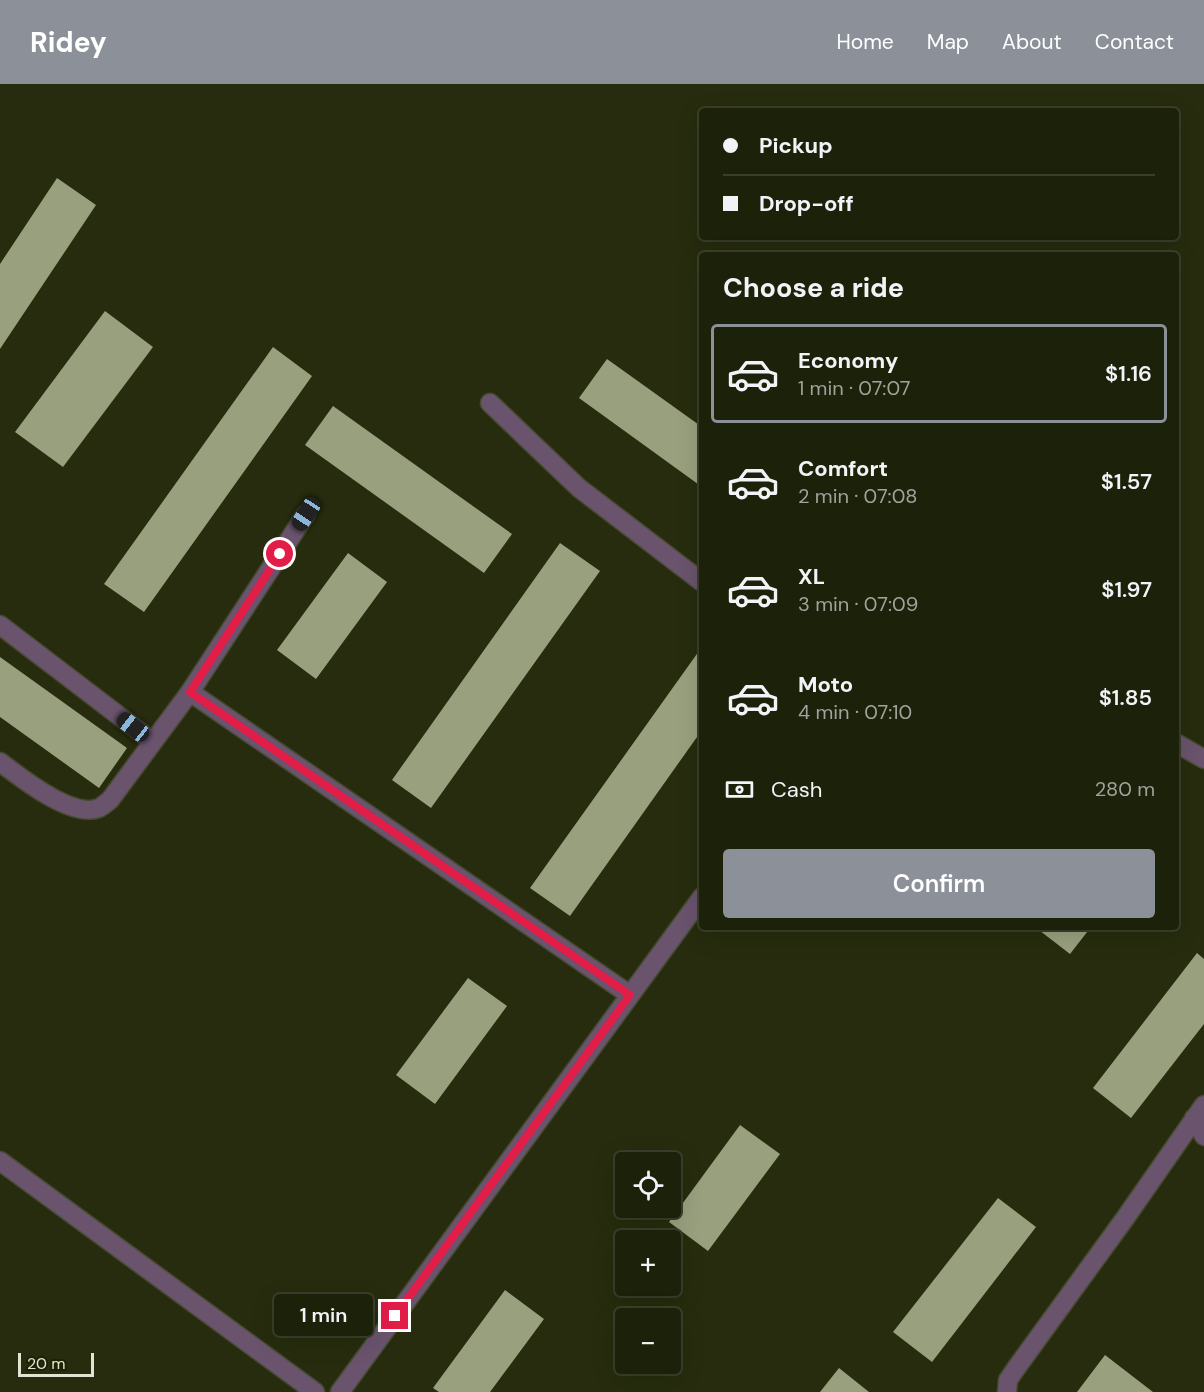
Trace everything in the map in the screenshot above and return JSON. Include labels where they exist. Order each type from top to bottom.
[{"type":"street","points":[[490,403],[579,488],[699,580]]},
{"type":"street","points":[[0,762],[61,803],[87,810],[99,808],[110,800],[190,692],[306,514]]},
{"type":"street","points":[[0,625],[152,741]]},
{"type":"street","points":[[190,692],[630,995]]},
{"type":"street","points":[[1179,745],[1204,759]]},
{"type":"street","points":[[340,1392],[699,901]]},
{"type":"street","points":[[1199,1112],[1204,1136]]},
{"type":"street","points":[[1007,1392],[1008,1380],[1126,1218],[1199,1112]]},
{"type":"street","points":[[0,1161],[315,1392]]},
{"type":"building","points":[[57,178],[96,205],[0,349],[0,264]]},
{"type":"building","points":[[105,311],[153,347],[63,467],[15,432]]},
{"type":"building","points":[[273,347],[312,376],[144,612],[104,584]]},
{"type":"building","points":[[607,359],[699,425],[699,485],[579,398]]},
{"type":"building","points":[[333,406],[512,534],[484,573],[305,445]]},
{"type":"building","points":[[560,543],[600,571],[431,808],[392,780]]},
{"type":"building","points":[[348,553],[387,582],[316,679],[277,650]]},
{"type":"building","points":[[699,651],[699,734],[570,916],[530,888]]},
{"type":"building","points":[[0,657],[127,748],[99,788],[0,717]]},
{"type":"building","points":[[1039,930],[1089,930],[1070,954]]},
{"type":"building","points":[[1197,953],[1204,959],[1204,1024],[1131,1118],[1093,1088]]},
{"type":"building","points":[[468,978],[507,1006],[435,1104],[396,1075]]},
{"type":"building","points":[[740,1125],[780,1154],[708,1251],[669,1222],[672,1218],[681,1218],[681,1206]]},
{"type":"building","points":[[998,1198],[1036,1227],[932,1362],[893,1332]]},
{"type":"building","points":[[505,1290],[544,1319],[490,1392],[439,1392],[433,1388]]},
{"type":"building","points":[[1105,1355],[1153,1392],[1077,1392]]},
{"type":"building","points":[[839,1368],[869,1392],[820,1392]]},
{"type":"route","points":[[280,554],[190,692],[630,995],[395,1316]]}]
